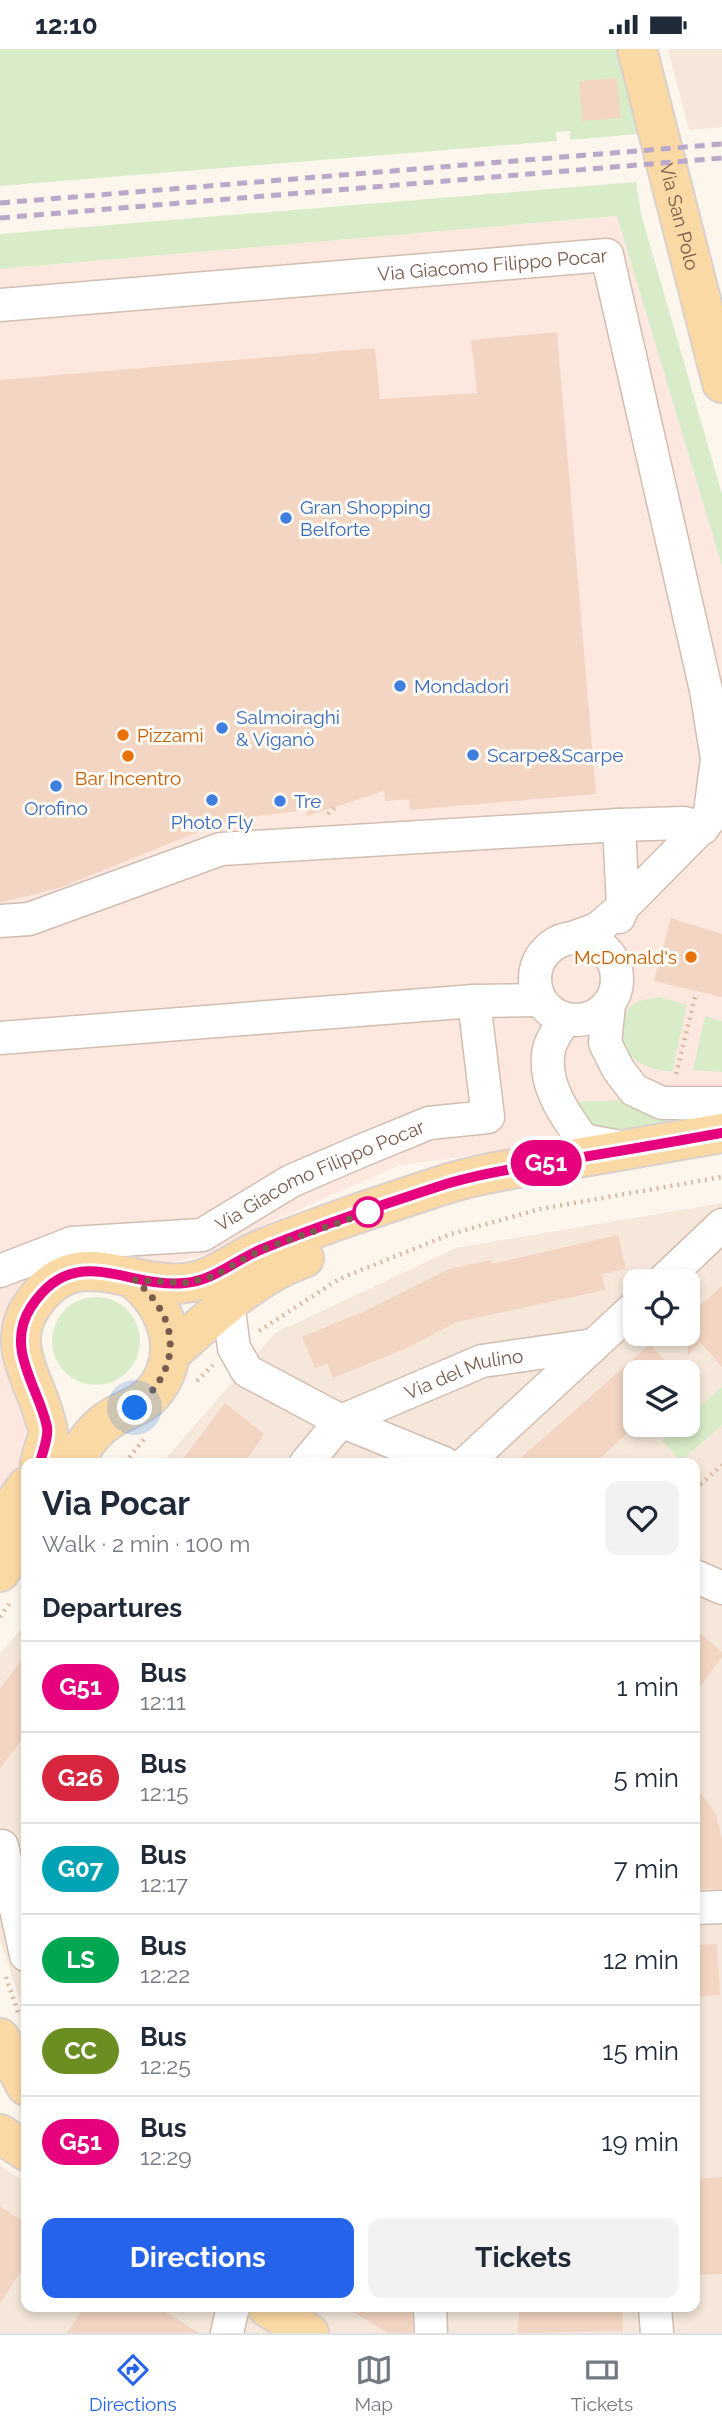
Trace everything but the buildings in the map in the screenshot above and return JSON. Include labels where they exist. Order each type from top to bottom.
[{"type":"main road","name":"Via San Polo","points":[[637,49],[722,383]]},
{"type":"main road","name":"Via Giacomo Filippo Pocar","points":[[41,1458],[48,1430],[20,1366],[23,1326],[15,1313],[65,1276],[88,1270],[113,1271],[135,1280],[185,1283],[214,1276],[260,1250],[449,1184],[722,1133]]},
{"type":"main road","points":[[170,1354],[228,1303],[279,1267],[454,1207],[722,1155]]},
{"type":"main road","points":[[75,1458],[91,1434],[114,1417],[135,1408],[152,1394],[164,1375],[170,1354],[170,1332],[163,1312],[152,1294],[135,1280]]},
{"type":"main road","points":[[20,1366],[52,1405],[71,1415],[92,1419],[114,1417]]},
{"type":"main road","points":[[0,1525],[21,1494]]},
{"type":"main road","points":[[0,1572],[21,1540]]},
{"type":"main road","points":[[9,2026],[21,2068]]},
{"type":"main road","points":[[0,2134],[21,2148]]},
{"type":"main road","points":[[275,2312],[309,2333]]},
{"type":"street","name":"Via Giacomo Filippo Pocar","points":[[0,305],[607,255],[706,690],[717,759],[709,820],[703,828],[623,907],[597,929],[575,937]]},
{"type":"street","points":[[0,921],[29,919],[221,849],[619,825],[684,823],[703,828]]},
{"type":"street","points":[[619,825],[623,907],[611,936],[618,986],[609,1004],[605,1043],[618,1069],[634,1090],[662,1103],[722,1103]]},
{"type":"street","points":[[474,1001],[501,990],[537,964],[552,945],[575,937],[596,943],[612,958]]},
{"type":"street","points":[[537,964],[535,988],[540,1000],[546,1008],[565,1019],[589,1018],[609,1004]]},
{"type":"street","points":[[0,1038],[474,1001],[540,1000]]},
{"type":"street","name":"Via Giacomo Filippo Pocar","points":[[0,1271],[72,1243],[202,1235],[291,1181],[363,1150],[429,1123],[488,1117],[474,1001]]},
{"type":"street","name":"Via Giacomo Filippo Pocar","points":[[565,1019],[549,1046],[548,1069],[560,1109],[583,1140],[612,1147],[649,1146]]},
{"type":"street","points":[[676,1269],[722,1225]]},
{"type":"street","points":[[228,1303],[234,1348],[247,1371],[341,1421],[432,1458]]},
{"type":"street","name":"Via del Mulino","points":[[471,1458],[623,1318]]},
{"type":"street","name":"Via del Mulino","points":[[310,1458],[341,1421],[482,1361],[594,1345]]},
{"type":"street","points":[[700,1578],[722,1588]]},
{"type":"street","points":[[2,1846],[15,1963]]},
{"type":"street","points":[[700,1908],[722,1907]]},
{"type":"street","points":[[227,2333],[232,2312]]},
{"type":"street","points":[[430,2312],[431,2333]]},
{"type":"street","points":[[655,2312],[657,2333]]},
{"type":"path","points":[[670,1103],[695,997]]},
{"type":"path","points":[[249,1338],[310,1295],[339,1279],[451,1234],[540,1209],[722,1177]]},
{"type":"path","points":[[700,1485],[722,1465]]},
{"type":"path","points":[[9,2026],[15,1963]]},
{"type":"shaded area","points":[[668,49],[722,49],[722,127],[689,130]]},
{"type":"shaded area","name":"Gran Shopping Belforte","points":[[617,216],[722,566],[722,1115],[569,1142],[400,1165],[266,1224],[222,1251],[143,1269],[46,1274],[14,1298],[3,1329],[8,1378],[22,1401],[26,1435],[21,1468],[0,1500],[0,269]]},
{"type":"shaded area","points":[[722,1203],[722,2333],[0,2333],[0,2165],[21,2180],[21,2312],[700,2312],[700,1458],[166,1458],[275,1333],[456,1248]]},
{"type":"shaded area","points":[[21,1629],[21,2003],[0,1940],[0,1654]]},
{"type":"green space","points":[[0,49],[619,49],[638,134],[570,140],[570,131],[556,132],[557,141],[0,186]]},
{"type":"green space","points":[[636,182],[641,214],[722,494],[722,566],[617,216],[0,269],[0,234]]},
{"type":"green space","points":[[659,997],[687,1005],[672,1072],[651,1068],[636,1061],[627,1051],[621,1036],[622,1020],[630,1007],[639,1001]]},
{"type":"green space","points":[[705,1016],[722,1021],[722,1072],[693,1070]]},
{"type":"green space","points":[[630,1100],[715,1116],[645,1136],[580,1124],[573,1102]]},
{"type":"green space","points":[[96,1297],[121,1304],[133,1316],[140,1341],[133,1366],[121,1378],[96,1385],[71,1378],[59,1366],[52,1341],[59,1316],[71,1304]]},
{"type":"green space","points":[[722,1387],[722,1425],[684,1458],[678,1458],[662,1440],[666,1437],[700,1437],[700,1406]]},
{"type":"railway","points":[[0,203],[722,144]]},
{"type":"railway","points":[[0,218],[722,158]]},
{"type":"bus line","name":"G51","points":[[41,1458],[48,1430],[36,1390],[23,1363],[20,1344],[30,1308],[45,1290],[65,1276],[88,1270],[113,1271],[135,1280],[185,1283],[214,1276],[260,1250],[449,1184],[531,1166],[722,1133]]},
{"type":"place","name":"Gran Shopping Belforte","points":[[286,518]]},
{"type":"place","name":"Mondadori","points":[[400,686]]},
{"type":"place","name":"Salmoiraghi & Viganò","points":[[222,728]]},
{"type":"place","name":"Pizzamì","points":[[123,735]]},
{"type":"place","name":"Scarpe&Scarpe","points":[[473,755]]},
{"type":"place","name":"Bar Incentro","points":[[128,756]]},
{"type":"place","name":"Orofino","points":[[56,786]]},
{"type":"place","name":"Photo Fly","points":[[212,800]]},
{"type":"place","name":"Tre","points":[[280,801]]},
{"type":"place","name":"McDonald's","points":[[691,957]]},
{"type":"route","points":[[135,1408],[152,1394],[164,1375],[170,1354],[170,1332],[163,1312],[152,1294],[135,1280],[185,1283],[214,1276],[260,1250],[378,1209],[368,1212]]}]
